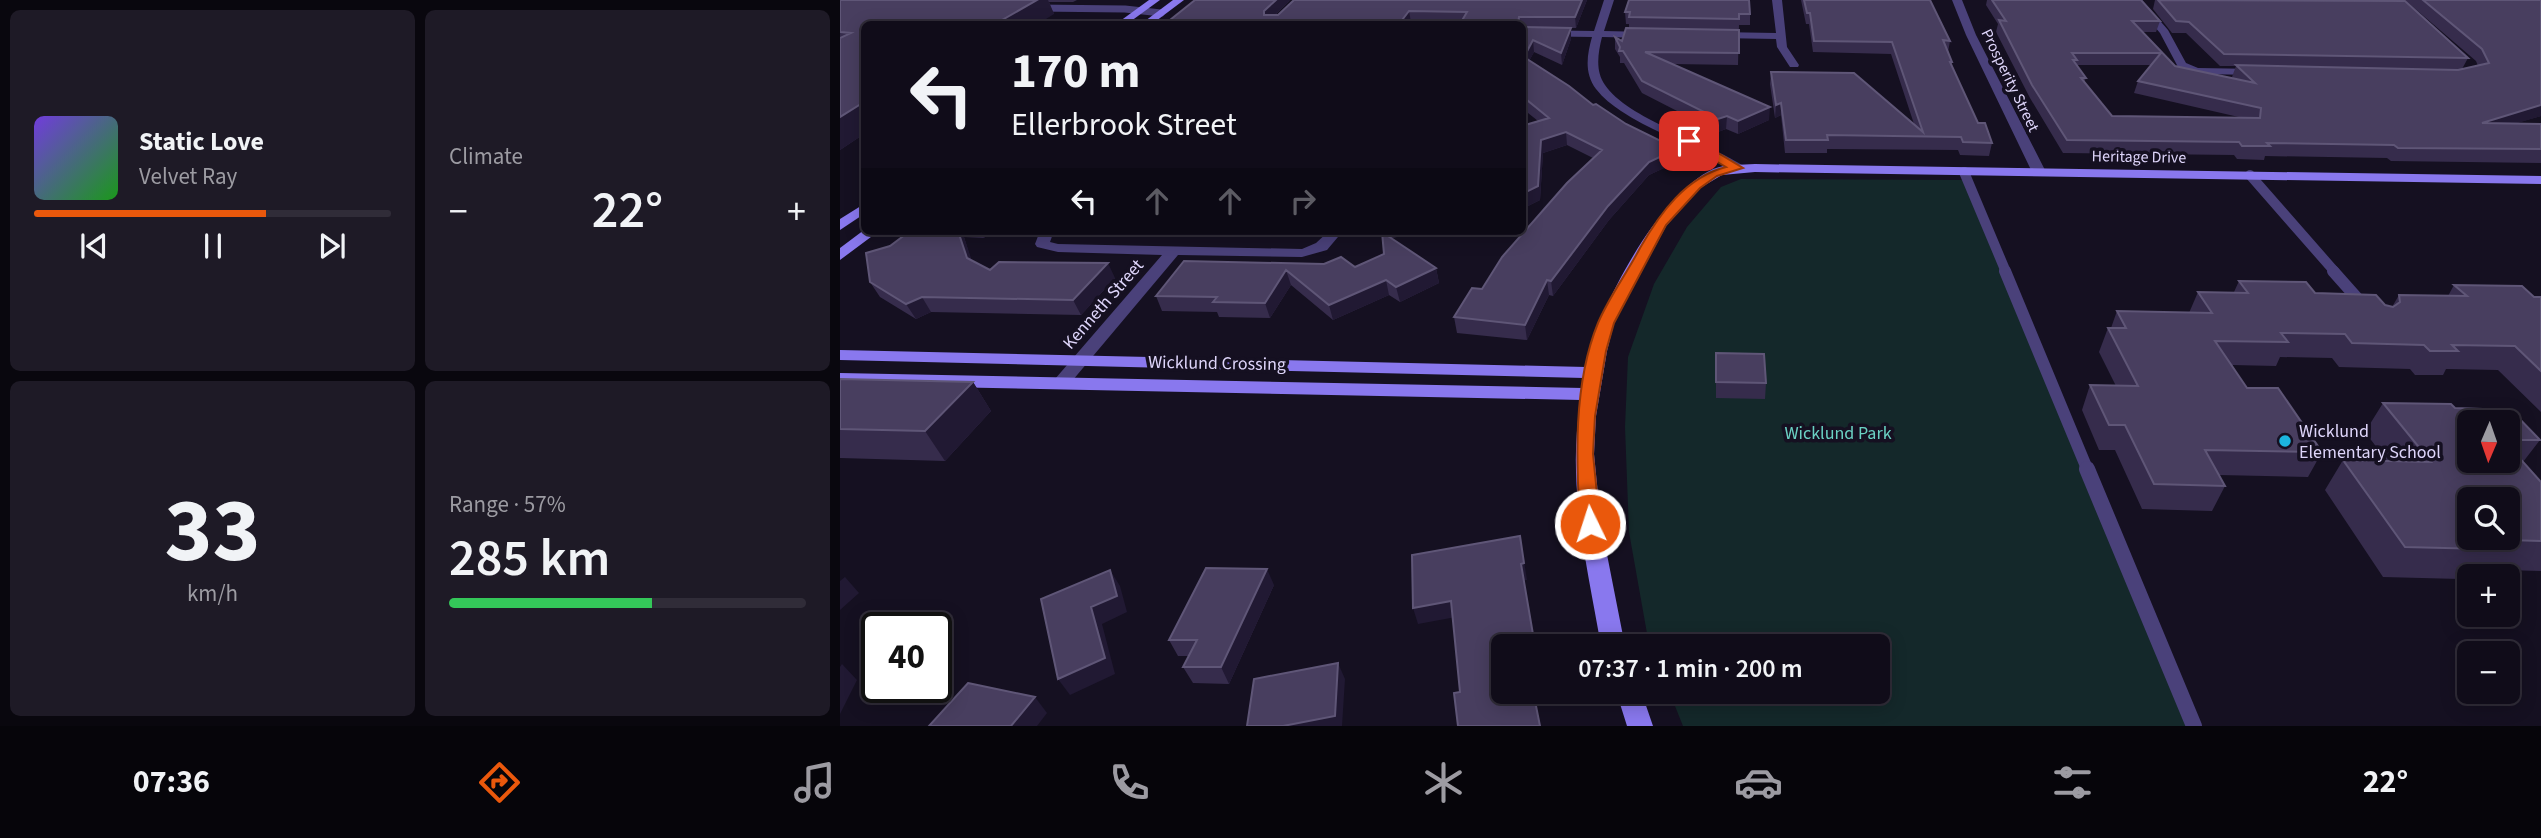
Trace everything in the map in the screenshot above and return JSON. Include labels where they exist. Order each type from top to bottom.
[{"type":"street","points":[[1125,21],[1155,0]]},
{"type":"street","points":[[1150,21],[1179,0]]},
{"type":"street","points":[[1609,0],[1592,60],[1594,77],[1608,95],[1628,112],[1709,151],[1737,168]]},
{"type":"street","points":[[1777,0],[1782,47],[1794,65]]},
{"type":"street","name":"Prosperity Street","points":[[1957,0],[1971,35],[2039,172]]},
{"type":"street","points":[[2138,1],[2157,3]]},
{"type":"street","points":[[2138,1],[2164,32],[2182,65],[2197,71],[2274,73]]},
{"type":"street","points":[[1526,33],[1657,35]]},
{"type":"street","points":[[1708,35],[1780,36]]},
{"type":"street","points":[[1612,634],[1590,524],[1584,454],[1594,373],[1606,323],[1660,224],[1695,185],[1713,174],[1737,168]]},
{"type":"street","name":"Heritage Drive","points":[[1737,168],[2541,180]]},
{"type":"street","points":[[840,226],[861,210]]},
{"type":"street","points":[[840,255],[867,235]]},
{"type":"street","points":[[1044,238],[1068,248],[1302,253],[1319,250],[1334,235]]},
{"type":"street","name":"Kenneth Street","points":[[1061,383],[1174,250]]},
{"type":"street","name":"Wicklund Crossing","points":[[840,355],[1594,373]]},
{"type":"street","name":"Wicklund Crossing","points":[[840,379],[1591,394]]},
{"type":"street","points":[[1632,704],[1640,726]]},
{"type":"lane","points":[[1024,8],[1141,10],[1161,13]]},
{"type":"lane","points":[[1964,172],[2194,726]]},
{"type":"lane","points":[[2250,175],[2369,312]]},
{"type":"green space","name":"Wicklund Park","points":[[1741,179],[1966,180],[2187,726],[1683,726],[1674,704],[1890,704],[1890,634],[1647,634],[1629,532],[1625,427],[1628,357],[1654,284],[1687,227],[1721,187]]},
{"type":"building","points":[[840,0],[1037,0],[1000,21],[861,21],[861,104],[840,117],[840,38],[851,33],[840,32]]},
{"type":"building","points":[[1195,0],[1276,0],[1264,11],[1264,15],[1278,15],[1294,0],[1582,0],[1575,17],[1519,17],[1518,21],[1462,21],[1467,12],[1409,11],[1401,21],[1169,21]]},
{"type":"building","points":[[1629,0],[1749,0],[1750,14],[1739,14],[1739,19],[1629,17],[1630,12],[1625,12]]},
{"type":"building","points":[[1804,0],[1930,0],[1950,41],[1943,40],[1950,62],[1978,123],[1985,123],[1992,143],[1963,142],[1961,137],[1827,135],[1828,140],[1786,140],[1781,103],[1776,105],[1771,72],[1854,73],[1923,132],[1892,42],[1814,41],[1810,13],[1807,13]]},
{"type":"building","points":[[1992,0],[2141,0],[2160,21],[2132,21],[2175,66],[2255,83],[2236,65],[2458,70],[2489,63],[2482,49],[2423,0],[2541,0],[2541,105],[2482,123],[2541,124],[2541,149],[2398,148],[2394,145],[2267,143],[2270,146],[2242,146],[2239,142],[2067,140],[2032,85],[1999,20],[2006,21]],"holes":[[[2072,53],[2161,53],[2138,81],[2261,108],[2260,118],[2112,116],[2081,78],[2086,78],[2073,60],[2077,60]]]},
{"type":"building","points":[[2158,0],[2405,1],[2468,58],[2224,54],[2189,22],[2176,21]]},
{"type":"building","points":[[1526,27],[1571,28],[1561,53],[1533,40],[1526,53]]},
{"type":"building","points":[[1626,28],[1739,30],[1739,53],[1645,52],[1770,107],[1738,121],[1727,116],[1718,119],[1642,81],[1623,51],[1619,51],[1615,37],[1622,41]]},
{"type":"building","points":[[1526,58],[1593,105],[1596,104],[1626,124],[1677,149],[1649,162],[1608,206],[1551,281],[1547,280],[1525,325],[1454,317],[1472,288],[1482,289],[1502,257],[1521,235],[1526,235],[1526,230],[1567,183],[1602,150],[1566,132],[1541,140],[1538,186],[1526,192],[1526,125],[1549,118],[1526,99]]},
{"type":"building","points":[[905,235],[959,235],[967,258],[990,270],[999,262],[1108,263],[1073,300],[922,297],[906,304],[870,282],[866,253],[890,246]]},
{"type":"building","points":[[1382,235],[1386,235],[1436,268],[1396,287],[1386,280],[1329,305],[1286,270],[1265,303],[1213,302],[1217,297],[1156,296],[1184,261],[1324,264],[1341,257],[1355,267],[1384,254]]},
{"type":"building","points":[[2239,281],[2306,282],[2315,293],[2376,295],[2385,305],[2393,307],[2400,302],[2399,295],[2467,296],[2454,285],[2522,286],[2534,297],[2541,297],[2541,371],[2515,346],[2452,345],[2458,351],[2430,351],[2424,345],[2352,343],[2345,334],[2281,333],[2288,342],[2215,341],[2247,388],[2278,388],[2322,452],[2205,450],[2225,486],[2154,484],[2125,425],[2109,425],[2090,385],[2138,386],[2108,328],[2126,328],[2117,311],[2212,313],[2198,292],[2248,293]]},
{"type":"building","points":[[1716,353],[1764,354],[1766,383],[1716,382]]},
{"type":"building","points":[[840,379],[973,382],[925,431],[840,429]]},
{"type":"building","points":[[2383,403],[2451,404],[2455,408],[2511,410],[2457,410],[2457,473],[2520,473],[2520,458],[2541,482],[2541,541],[2520,540],[2520,487],[2457,487],[2457,548],[2405,547],[2343,460],[2431,462]]},
{"type":"building","points":[[2520,419],[2540,440],[2520,440]]},
{"type":"building","points":[[1520,536],[1524,563],[1521,564],[1533,634],[1491,634],[1491,704],[1536,704],[1540,726],[1458,726],[1454,693],[1460,692],[1451,601],[1413,608],[1412,555]]},
{"type":"building","points":[[1206,568],[1267,569],[1221,667],[1183,667],[1197,640],[1169,640]]},
{"type":"building","points":[[1110,570],[1117,596],[1091,607],[1105,658],[1058,679],[1041,599]]},
{"type":"building","points":[[1338,663],[1335,716],[1283,726],[1247,726],[1254,679]]},
{"type":"building","points":[[968,683],[1035,697],[1011,726],[929,726]]},
{"type":"place","name":"Wicklund Elementary School","points":[[2285,441]]},
{"type":"route","points":[[1590,524],[1584,454],[1587,416],[1598,351],[1606,323],[1660,224],[1695,185],[1713,174],[1737,168],[1689,141]]}]
